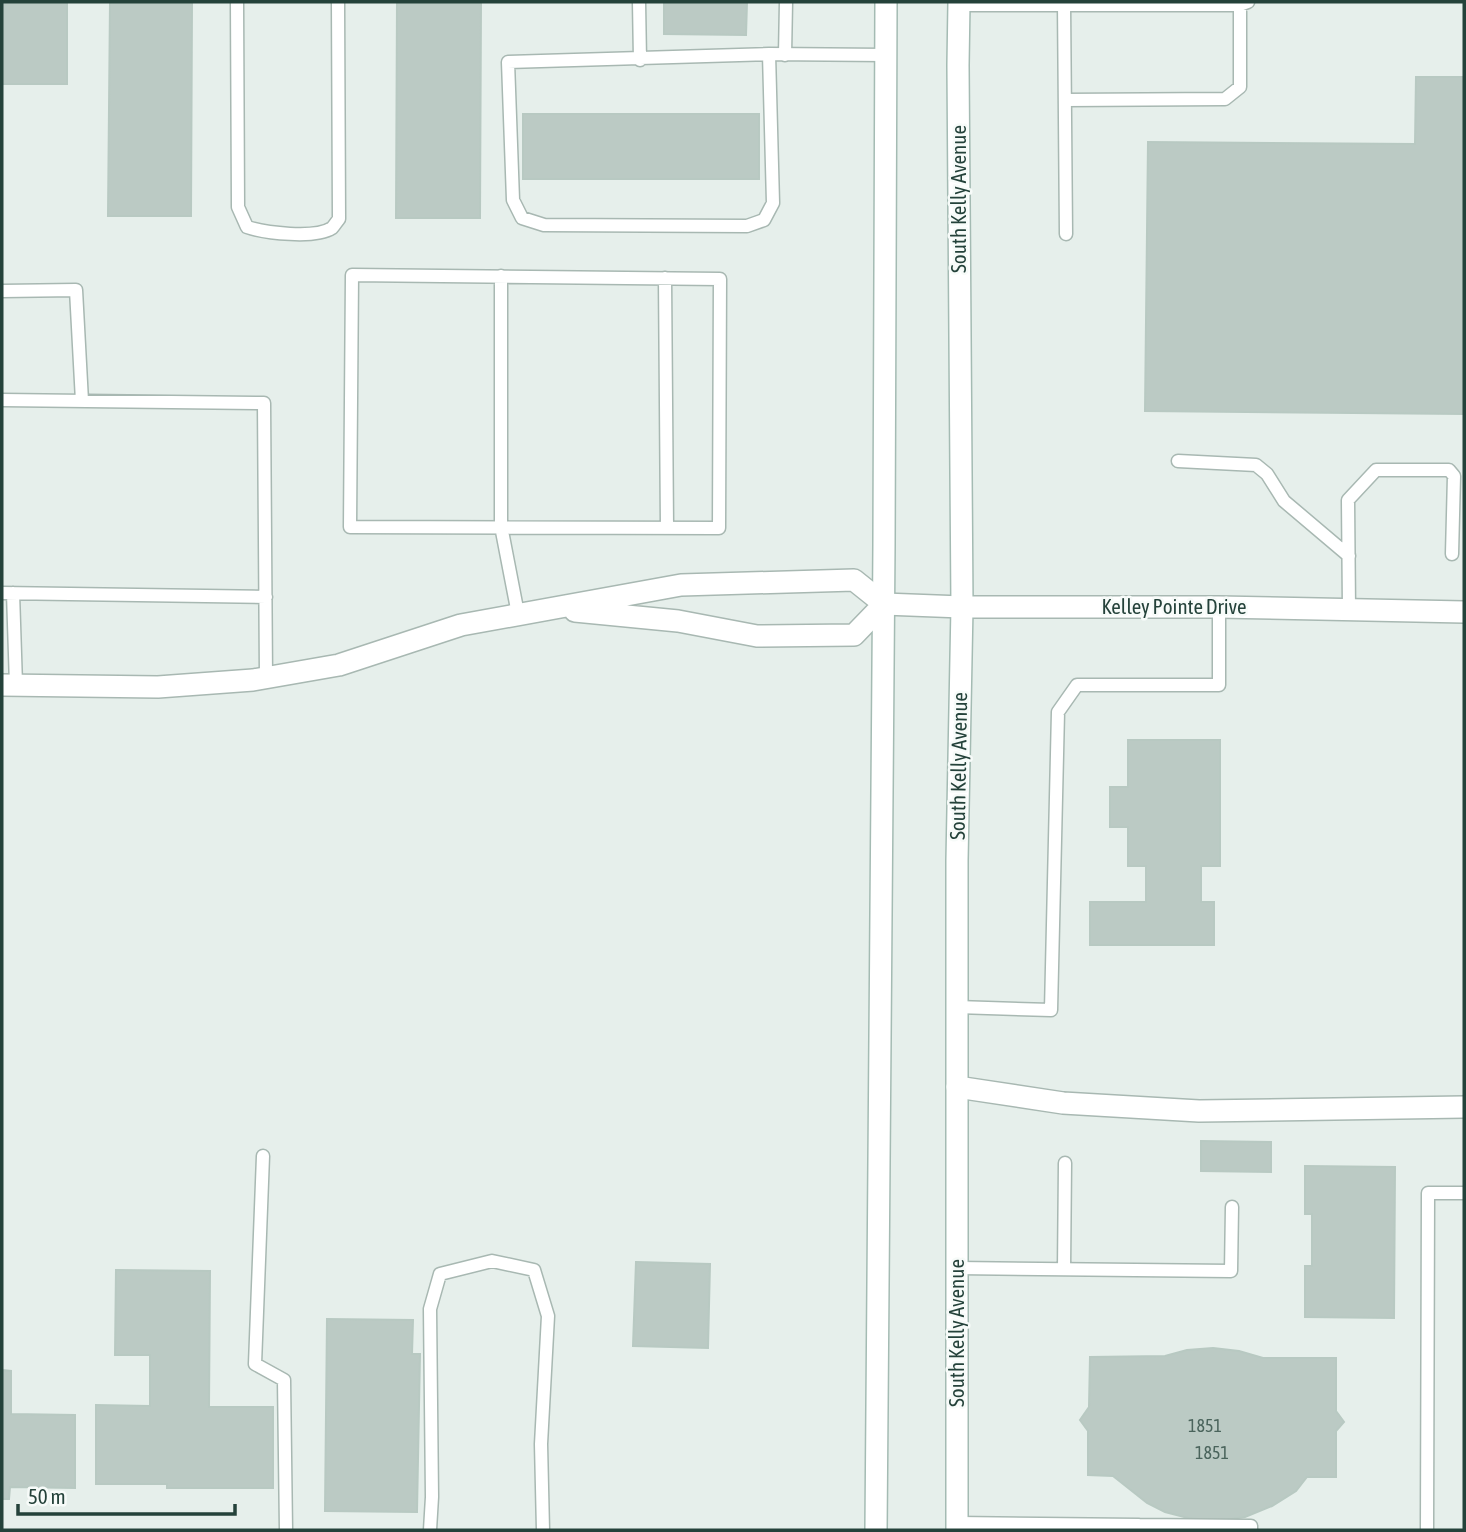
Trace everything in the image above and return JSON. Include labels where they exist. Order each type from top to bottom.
[{"type":"main road","points":[[876,1530],[886,2]]},
{"type":"main road","name":"South Kelly Avenue","points":[[957,1527],[957,846],[962,607],[959,3]]},
{"type":"main road","points":[[9,685],[158,687],[266,677],[339,665],[461,625],[681,585],[854,580],[884,604]]},
{"type":"main road","points":[[546,608],[678,621],[757,636],[854,635],[884,604]]},
{"type":"main road","name":"Kelley Pointe Drive","points":[[884,604],[1464,612]]},
{"type":"main road","points":[[957,1087],[1063,1103],[1199,1111],[1464,1107]]},
{"type":"lane","points":[[237,2],[238,207],[247,227],[264,233],[317,233],[333,227],[339,219],[338,2]]},
{"type":"lane","points":[[639,2],[640,60]]},
{"type":"lane","points":[[785,55],[786,2]]},
{"type":"lane","points":[[959,3],[1244,3],[1240,87],[1225,99],[1065,100]]},
{"type":"lane","points":[[1064,4],[1066,234]]},
{"type":"lane","points":[[769,54],[773,203],[764,220],[747,226],[544,225],[522,218],[513,200],[508,62],[769,54],[886,55]]},
{"type":"lane","points":[[352,275],[501,276],[720,279],[719,528],[351,527],[352,275]]},
{"type":"lane","points":[[501,276],[501,526],[518,614]]},
{"type":"lane","points":[[664,278],[667,528]]},
{"type":"lane","points":[[2,291],[76,290],[82,401]]},
{"type":"lane","points":[[2,400],[264,403],[266,677]]},
{"type":"lane","points":[[1178,461],[1256,465],[1267,474],[1284,501],[1349,556]]},
{"type":"lane","points":[[1349,609],[1348,500],[1376,470],[1449,470],[1454,476],[1452,554]]},
{"type":"lane","points":[[9,685],[7,593],[265,597]]},
{"type":"lane","points":[[957,1007],[1051,1010],[1058,712],[1077,685],[1219,685],[1219,607]]},
{"type":"lane","points":[[263,1156],[255,1364],[284,1380],[286,1530]]},
{"type":"lane","points":[[1064,1269],[1065,1163]]},
{"type":"lane","points":[[1427,1530],[1428,1193],[1464,1193]]},
{"type":"lane","points":[[957,1268],[1231,1271],[1232,1207]]},
{"type":"lane","points":[[430,1530],[430,1309],[440,1274],[492,1261],[534,1270],[548,1316],[541,1444],[543,1530]]},
{"type":"lane","points":[[957,1527],[1251,1526],[1251,1530]]},
{"type":"building","points":[[2,2],[67,2],[67,84],[2,84]]},
{"type":"building","points":[[110,2],[192,2],[191,216],[108,216]]},
{"type":"building","points":[[397,2],[481,2],[480,218],[396,218]]},
{"type":"building","points":[[664,2],[747,2],[746,35],[664,34]]},
{"type":"building","points":[[1416,77],[1464,77],[1464,414],[1145,411],[1148,142],[1415,144]]},
{"type":"building","points":[[523,114],[759,114],[759,179],[523,179]]},
{"type":"building","points":[[1128,740],[1220,740],[1220,866],[1201,866],[1201,902],[1214,902],[1214,945],[1090,945],[1090,902],[1146,902],[1146,866],[1128,866],[1128,827],[1110,827],[1110,787],[1128,787]]},
{"type":"building","points":[[1201,1141],[1271,1142],[1271,1172],[1201,1171]]},
{"type":"building","points":[[1305,1166],[1395,1167],[1394,1318],[1305,1317],[1305,1266],[1312,1266],[1312,1214],[1305,1214]]},
{"type":"building","points":[[636,1262],[710,1264],[708,1348],[633,1346]]},
{"type":"building","points":[[116,1270],[210,1271],[209,1407],[273,1407],[273,1488],[167,1488],[167,1484],[96,1484],[96,1405],[150,1406],[150,1355],[115,1355]]},
{"type":"building","points":[[327,1319],[413,1320],[412,1354],[420,1354],[417,1512],[325,1511]]},
{"type":"building","points":[[1213,1348],[1239,1351],[1263,1358],[1336,1358],[1336,1411],[1344,1422],[1336,1431],[1336,1477],[1307,1477],[1296,1491],[1272,1506],[1245,1517],[1218,1521],[1165,1512],[1147,1503],[1113,1476],[1088,1475],[1088,1431],[1080,1420],[1089,1407],[1090,1357],[1165,1356],[1187,1350]]},
{"type":"building","points":[[2,1370],[11,1371],[11,1414],[75,1415],[75,1488],[10,1487],[9,1499],[2,1499]]}]
